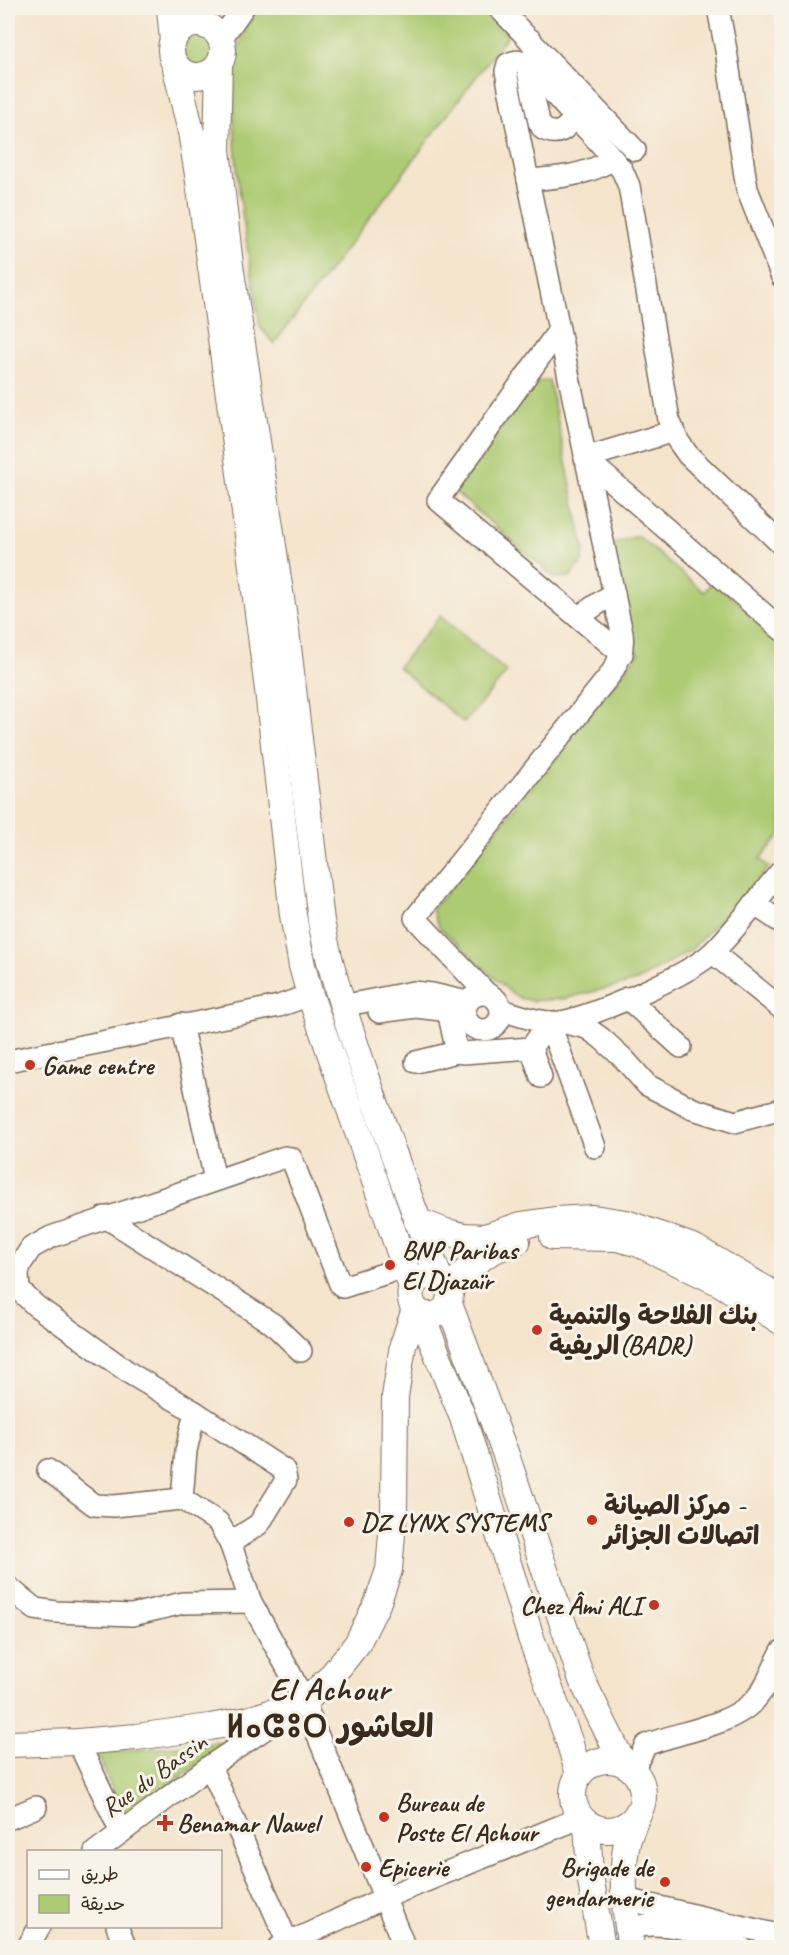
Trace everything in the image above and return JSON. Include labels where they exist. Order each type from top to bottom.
[{"type":"main road","points":[[170,8],[174,52],[196,164],[244,502],[293,915],[302,966],[413,1294],[463,1418],[531,1638],[567,1733],[579,1774]]},
{"type":"main road","points":[[174,52],[188,75],[197,76],[213,71],[219,65],[224,48],[211,8]]},
{"type":"main road","points":[[174,52],[182,29],[197,24],[205,25],[220,37]]},
{"type":"main road","points":[[219,65],[217,150],[230,265],[286,631],[321,921],[328,959],[344,1013],[417,1221],[446,1290],[506,1455],[582,1680],[628,1767],[641,1782],[643,1797],[628,1840],[624,1899],[629,1938]]},
{"type":"main road","points":[[417,1221],[446,1232],[485,1237],[521,1225],[555,1220],[593,1218],[626,1223],[695,1248],[782,1299]]},
{"type":"main road","points":[[413,1294],[429,1316],[437,1315],[444,1311],[446,1290],[469,1266],[489,1253],[511,1244],[536,1238],[585,1236],[617,1238],[639,1244],[720,1283],[782,1322]]},
{"type":"main road","points":[[8,1744],[78,1742],[210,1727],[248,1720],[304,1702],[329,1679],[357,1644],[377,1604],[389,1570],[394,1510],[395,1397],[417,1280],[424,1276],[446,1290]]},
{"type":"main road","points":[[602,1947],[584,1821],[573,1801],[573,1791],[579,1774],[590,1765],[612,1760],[628,1767]]},
{"type":"main road","points":[[584,1821],[609,1830],[627,1824],[639,1811]]},
{"type":"street","points":[[220,37],[243,8]]},
{"type":"street","points":[[498,8],[635,150]]},
{"type":"street","points":[[718,8],[747,189],[772,231],[782,277]]},
{"type":"street","points":[[531,40],[549,87],[593,134],[622,170],[629,186],[669,420],[678,441],[688,455],[782,545]]},
{"type":"street","points":[[460,1009],[469,1024],[478,1030],[490,1029],[499,1022],[502,1010],[497,999],[487,994],[415,918],[610,675],[622,654],[622,633],[506,71],[508,64],[515,61],[522,62],[526,66],[539,122],[543,129],[557,133],[566,129],[575,117]]},
{"type":"street","points":[[528,180],[560,177],[596,169],[606,163],[607,152]]},
{"type":"street","points":[[559,330],[438,500],[622,654]]},
{"type":"street","points":[[585,458],[674,431]]},
{"type":"street","points":[[585,458],[782,630]]},
{"type":"street","points":[[578,617],[614,593]]},
{"type":"street","points":[[416,1062],[457,1052],[531,1048],[555,1022],[608,1007],[686,970],[713,953],[782,870]]},
{"type":"street","points":[[754,904],[782,923]]},
{"type":"street","points":[[713,953],[782,1009]]},
{"type":"street","points":[[457,1052],[460,1009],[476,994],[487,994]]},
{"type":"street","points":[[8,1061],[181,1024],[279,1006],[310,995]]},
{"type":"street","points":[[627,998],[681,1047]]},
{"type":"street","points":[[344,1013],[416,1008],[460,1009]]},
{"type":"street","points":[[502,1010],[587,1028],[624,1059],[647,1085],[693,1108],[735,1122],[782,1109]]},
{"type":"street","points":[[555,1022],[595,1147]]},
{"type":"street","points":[[181,1024],[215,1180]]},
{"type":"street","points":[[531,1048],[541,1077]]},
{"type":"street","points":[[230,1543],[259,1524],[286,1480],[284,1470],[195,1412],[131,1374],[36,1306],[14,1297],[20,1265],[31,1248],[51,1237],[105,1217],[285,1157],[291,1158],[340,1284],[343,1287],[413,1294]]},
{"type":"street","points":[[105,1217],[273,1324],[301,1352]]},
{"type":"street","points":[[182,1499],[186,1451],[195,1412]]},
{"type":"street","points":[[48,1470],[94,1505],[114,1506],[182,1499],[218,1522],[230,1543],[251,1602],[304,1702],[405,1947]]},
{"type":"street","points":[[8,1587],[34,1609],[56,1612],[132,1615],[183,1603],[251,1602]]},
{"type":"street","points":[[628,1767],[646,1745],[666,1737],[713,1725],[753,1702],[782,1651]]},
{"type":"street","name":"Rue du Bassin","points":[[96,1850],[210,1766],[304,1702]]},
{"type":"street","points":[[78,1742],[121,1832]]},
{"type":"street","points":[[210,1766],[283,1945],[384,1898],[584,1821]]},
{"type":"street","points":[[8,1819],[36,1807]]},
{"type":"street","points":[[624,1899],[782,1936]]},
{"type":"street","points":[[629,1938],[651,1923],[677,1926],[742,1947]]},
{"type":"street","points":[[27,1947],[39,1928]]},
{"type":"street","points":[[118,1928],[126,1947]]},
{"type":"green space","points":[[258,8],[482,8],[508,35],[274,344],[260,327],[243,218],[235,136],[236,56],[244,33]]},
{"type":"green space","points":[[198,36],[204,37],[212,45],[212,57],[204,65],[198,66],[192,65],[184,57],[183,51],[184,45],[192,37]]},
{"type":"green space","points":[[549,380],[584,549],[583,560],[570,577],[555,578],[455,492],[533,382]]},
{"type":"green space","points":[[639,537],[704,592],[713,581],[781,640],[781,834],[760,859],[769,867],[691,950],[637,981],[563,999],[532,1001],[511,993],[439,927],[433,909],[639,653],[630,645],[609,545]]},
{"type":"green space","points":[[440,616],[507,672],[464,723],[398,667]]},
{"type":"green space","points":[[228,1742],[131,1813],[120,1808],[97,1753]]},
{"type":"place","name":"Game centre","points":[[30,1065]]},
{"type":"place","name":"BNP Paribas El Djazaïr","points":[[390,1265]]},
{"type":"place","name":"بنك الفلاحة والتنمية الريفية(BADR)","points":[[537,1330]]},
{"type":"place","name":"مركز الصيانة - اتصالات الجزائر","points":[[592,1520]]},
{"type":"place","name":"DZ LYNX SYSTEMS","points":[[349,1522]]},
{"type":"place","name":"Chez Âmi ALI","points":[[654,1605]]},
{"type":"place","name":"Bureau de Poste El Achour","points":[[384,1817]]},
{"type":"place","name":"Benamar Nawel","points":[[165,1823]]},
{"type":"place","name":"Epicerie","points":[[366,1867]]},
{"type":"place","name":"Brigade de gendarmerie","points":[[665,1882]]},
{"type":"district","name":"El Achour ⵍⴰⵛⵓⵔ العاشور","points":[[330,1708]]}]
